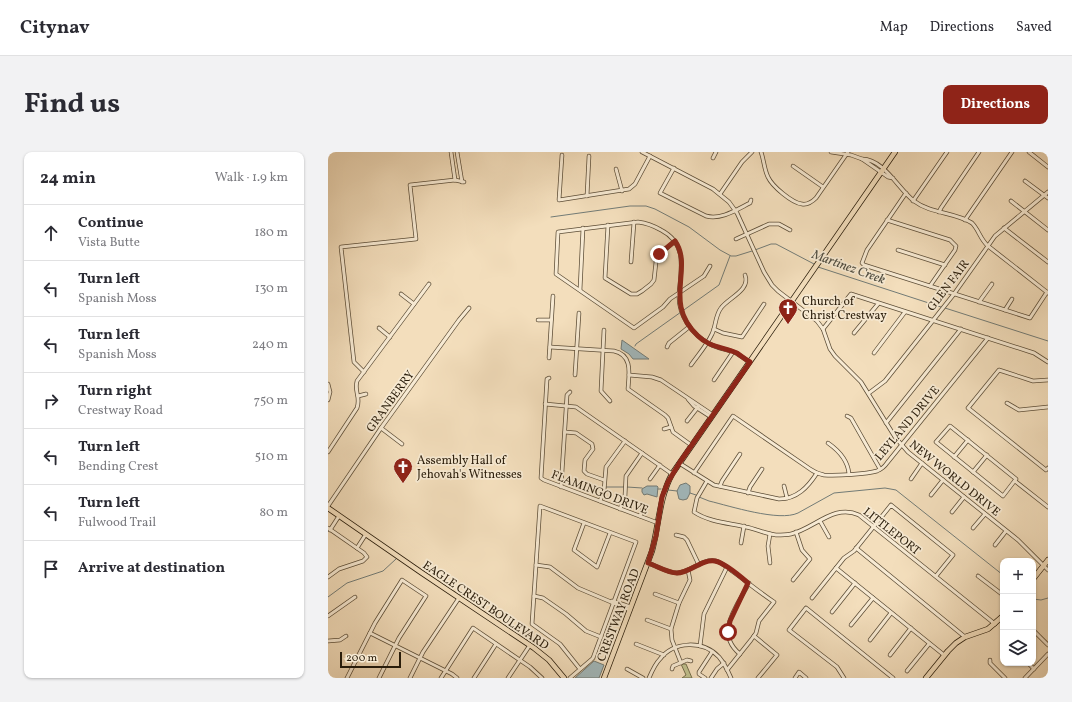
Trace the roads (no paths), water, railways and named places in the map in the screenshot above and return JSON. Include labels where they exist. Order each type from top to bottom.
[{"type":"main road","name":"CRESTWAY ROAD","points":[[604,678],[648,563],[655,541],[662,497],[672,474],[895,152]]},
{"type":"main road","name":"EAGLE CREST BOULEVARD","points":[[328,507],[392,553],[530,645],[549,660],[564,678]]},
{"type":"main road","points":[[1036,575],[1048,560]]},
{"type":"main road","points":[[926,678],[951,647],[965,637],[983,631],[995,624],[1000,619]]},
{"type":"street","points":[[451,152],[455,180]]},
{"type":"street","points":[[364,372],[354,362],[341,247],[416,238],[410,186],[455,180],[463,182],[457,152]]},
{"type":"street","name":"NEW WORLD DRIVE","points":[[642,152],[720,194],[729,202],[735,210],[772,285],[792,302],[814,317],[823,329],[830,349],[841,364],[858,379],[902,446],[1018,540],[1048,570]]},
{"type":"street","points":[[712,158],[716,152]]},
{"type":"street","points":[[720,194],[742,162],[752,152]]},
{"type":"street","points":[[761,152],[766,173],[774,185],[797,203],[807,204],[814,200],[847,153]]},
{"type":"street","points":[[831,152],[847,153],[865,159],[882,170],[888,177],[893,178],[906,193],[921,206],[974,224],[982,240],[988,246],[1048,292],[1030,318],[862,264],[867,250],[906,193]]},
{"type":"street","points":[[914,201],[947,152]]},
{"type":"street","points":[[939,212],[979,152]]},
{"type":"street","points":[[965,220],[1012,152]]},
{"type":"street","points":[[1029,152],[1048,167]]},
{"type":"street","points":[[562,154],[559,200],[629,189],[635,184],[650,156]]},
{"type":"street","points":[[587,196],[589,156]]},
{"type":"street","points":[[793,166],[823,187]]},
{"type":"street","points":[[674,168],[660,193],[708,217],[719,217],[750,203],[751,200]]},
{"type":"street","points":[[616,170],[622,191]]},
{"type":"street","points":[[1026,181],[1048,198]]},
{"type":"street","name":"GLEN FAIR","points":[[868,394],[885,381],[954,294],[995,236],[1048,192]]},
{"type":"street","points":[[1011,201],[1048,230]]},
{"type":"street","points":[[887,220],[950,240],[956,246],[930,286]]},
{"type":"street","points":[[631,262],[634,222]]},
{"type":"street","points":[[710,266],[704,276],[679,294],[634,328],[556,274],[558,232],[634,222],[643,223],[670,235],[679,249],[681,260],[679,294],[681,309],[689,327],[707,343],[714,347],[733,352],[750,362]]},
{"type":"street","points":[[736,239],[773,223],[790,230]]},
{"type":"street","points":[[608,225],[605,278],[627,293],[633,294],[642,291],[651,284],[654,280],[656,262],[659,254],[675,241]]},
{"type":"street","points":[[580,291],[583,228]]},
{"type":"street","points":[[1004,228],[1048,262]]},
{"type":"street","points":[[898,250],[945,265]]},
{"type":"street","points":[[691,365],[707,343],[714,329],[719,311],[743,288],[746,280],[745,275]]},
{"type":"street","points":[[328,452],[357,408],[359,402],[356,392],[357,381],[429,284]]},
{"type":"street","points":[[979,302],[992,284]]},
{"type":"street","points":[[401,294],[414,304]]},
{"type":"street","points":[[823,329],[851,294],[878,304],[1034,353],[1048,362]]},
{"type":"street","points":[[549,358],[553,296]]},
{"type":"street","points":[[1005,310],[1012,299]]},
{"type":"street","points":[[714,329],[723,333],[742,337],[764,304]]},
{"type":"street","points":[[854,333],[878,304]]},
{"type":"street","name":"GRANBERRY","points":[[328,507],[380,428],[469,308]]},
{"type":"street","points":[[874,353],[906,312]]},
{"type":"street","points":[[575,375],[579,313]]},
{"type":"street","points":[[538,320],[552,320]]},
{"type":"street","points":[[667,347],[669,343],[689,327]]},
{"type":"street","points":[[379,328],[390,337]]},
{"type":"street","points":[[604,330],[601,391],[610,401]]},
{"type":"street","points":[[886,423],[961,330]]},
{"type":"street","name":"LEYLAND DRIVE","points":[[817,473],[830,475],[869,472],[880,469],[888,463],[988,338]]},
{"type":"street","points":[[550,347],[618,352],[625,357],[629,365],[628,389],[665,415],[668,418],[675,434],[692,445]]},
{"type":"street","points":[[714,380],[733,352]]},
{"type":"street","points":[[1047,469],[968,408],[999,370],[1033,381],[1048,380]]},
{"type":"street","points":[[629,376],[657,378],[712,416]]},
{"type":"street","name":"FLAMINGO DRIVE","points":[[549,378],[547,379],[541,478],[561,487],[658,523]]},
{"type":"street","points":[[328,384],[330,392],[328,400]]},
{"type":"street","points":[[561,487],[566,406],[570,392]]},
{"type":"street","points":[[358,396],[366,394]]},
{"type":"street","points":[[1007,403],[1019,410],[1048,407]]},
{"type":"street","points":[[545,404],[576,407],[672,474]]},
{"type":"street","points":[[687,422],[698,406]]},
{"type":"street","points":[[679,463],[694,473],[707,481],[720,486],[774,498],[787,498],[803,490],[817,473],[733,416],[694,473]]},
{"type":"street","points":[[847,416],[851,418],[880,469]]},
{"type":"street","points":[[1015,481],[1003,496],[936,442],[950,426],[987,455],[1016,479],[1015,481],[1048,507]]},
{"type":"street","points":[[664,429],[671,427]]},
{"type":"street","points":[[380,428],[402,444]]},
{"type":"street","points":[[565,432],[576,433],[592,444],[592,450],[585,460],[584,471],[587,474],[604,480]]},
{"type":"street","points":[[954,457],[968,440]]},
{"type":"street","points":[[600,501],[603,492],[606,467],[625,441]]},
{"type":"street","points":[[828,443],[840,453],[849,469],[849,474]]},
{"type":"street","points":[[620,509],[625,496],[626,476],[642,453]]},
{"type":"street","points":[[720,486],[740,454]]},
{"type":"street","points":[[973,472],[987,455]]},
{"type":"street","points":[[911,479],[922,463]]},
{"type":"street","points":[[650,479],[660,465]]},
{"type":"street","points":[[748,493],[750,487],[762,469]]},
{"type":"street","points":[[931,495],[943,480]]},
{"type":"street","name":"LITTLEPORT","points":[[707,481],[694,505],[694,512],[710,520],[744,526],[770,534],[780,535],[796,532],[836,513],[848,512],[859,515],[995,624]]},
{"type":"street","points":[[784,486],[787,498]]},
{"type":"street","points":[[952,512],[964,497]]},
{"type":"street","points":[[812,598],[844,558],[856,548],[891,505],[953,555],[936,576]]},
{"type":"street","points":[[570,678],[580,669],[592,658],[636,542],[540,506],[532,624],[560,644],[580,669]]},
{"type":"street","points":[[640,516],[644,506]]},
{"type":"street","points":[[973,528],[985,514]]},
{"type":"street","points":[[328,577],[339,569],[363,561],[366,557],[364,553],[329,529],[340,516]]},
{"type":"street","points":[[820,521],[829,537]]},
{"type":"street","points":[[584,523],[574,550],[597,567],[610,533]]},
{"type":"street","points":[[741,543],[744,526]]},
{"type":"street","points":[[995,545],[1006,531]]},
{"type":"street","points":[[794,580],[810,559],[802,550],[796,532]]},
{"type":"street","points":[[357,548],[366,534]]},
{"type":"street","points":[[676,534],[687,540],[699,565]]},
{"type":"street","points":[[770,534],[768,546],[770,563]]},
{"type":"street","points":[[856,548],[965,637]]},
{"type":"street","points":[[648,563],[676,573],[707,562],[715,561],[726,567],[774,602],[759,621],[754,636],[727,670]]},
{"type":"street","points":[[536,565],[550,567],[578,588],[631,609]]},
{"type":"street","points":[[700,646],[704,614],[726,567]]},
{"type":"street","points":[[836,568],[944,655]]},
{"type":"street","points":[[681,663],[672,640],[671,629],[679,603],[690,580],[688,570]]},
{"type":"street","points":[[978,576],[1002,594]]},
{"type":"street","points":[[347,678],[380,614],[402,580],[426,596],[395,646],[379,678]]},
{"type":"street","points":[[740,654],[731,643],[728,635],[728,627],[748,583]]},
{"type":"street","points":[[832,612],[855,583]]},
{"type":"street","points":[[655,594],[679,603]]},
{"type":"street","points":[[534,596],[543,598],[566,614],[586,631],[601,637]]},
{"type":"street","points":[[328,616],[355,597]]},
{"type":"street","points":[[410,678],[420,658],[459,597]]},
{"type":"street","points":[[851,625],[873,598]]},
{"type":"street","points":[[844,678],[837,667],[789,630],[806,608],[893,678]]},
{"type":"street","points":[[870,640],[891,613]]},
{"type":"street","points":[[646,620],[671,629]]},
{"type":"street","points":[[441,678],[473,628],[536,671],[542,678]]},
{"type":"street","points":[[890,655],[911,628]]},
{"type":"street","points":[[370,633],[457,678]]},
{"type":"street","points":[[1036,633],[1048,645]]},
{"type":"street","points":[[328,641],[340,640],[346,636]]},
{"type":"street","points":[[754,636],[777,655],[758,678]]},
{"type":"street","points":[[474,678],[496,644]]},
{"type":"street","points":[[636,644],[664,655]]},
{"type":"street","points":[[907,671],[929,644]]},
{"type":"street","points":[[508,678],[530,645]]},
{"type":"street","points":[[649,678],[658,661],[664,655],[675,648],[686,645],[700,646],[712,652],[724,663],[731,678]]},
{"type":"street","points":[[705,678],[699,674],[699,672],[712,652]]},
{"type":"street","points":[[1025,678],[1048,654]]},
{"type":"street","points":[[672,669],[673,666],[687,660],[691,661]]},
{"type":"street","points":[[990,660],[990,663],[1005,678]]},
{"type":"street","points":[[711,678],[717,669],[724,663]]},
{"type":"street","points":[[1031,666],[1034,669]]},
{"type":"street","points":[[627,669],[643,678]]},
{"type":"street","points":[[795,678],[799,672],[806,678]]},
{"type":"water","points":[[622,340],[649,359],[633,359],[629,354],[621,349]]},
{"type":"water","points":[[686,483],[690,486],[690,493],[687,499],[679,499],[677,491],[680,485]]},
{"type":"water","points":[[647,486],[658,487],[657,497],[647,494],[644,495],[642,489]]},
{"type":"water","points":[[594,661],[604,665],[599,678],[575,678]]},
{"type":"waterway","name":"Martinez Creek","points":[[551,217],[630,206],[646,206],[655,209],[689,227],[720,250],[731,256],[752,251]]},
{"type":"waterway","name":"Martinez Creek","points":[[755,250],[771,244],[776,244],[814,264]]},
{"type":"waterway","points":[[635,346],[719,285],[730,256]]},
{"type":"waterway","name":"Martinez Creek","points":[[818,267],[941,307]]},
{"type":"waterway","name":"Martinez Creek","points":[[945,308],[1048,341]]},
{"type":"waterway","points":[[606,487],[624,487]]},
{"type":"waterway","points":[[627,487],[642,488]]},
{"type":"waterway","points":[[699,497],[741,509],[779,516],[798,513],[834,493],[885,488],[896,490],[1000,573]]},
{"type":"waterway","points":[[668,490],[677,491]]},
{"type":"waterway","points":[[690,493],[696,495]]},
{"type":"waterway","points":[[328,597],[347,583],[383,571],[396,559]]},
{"type":"waterway","points":[[1036,599],[1048,598]]},
{"type":"place","name":"Church of Christ Crestway","points":[[788,325]]},
{"type":"place","name":"Assembly Hall of Jehovah's Witnesses","points":[[403,484]]}]
